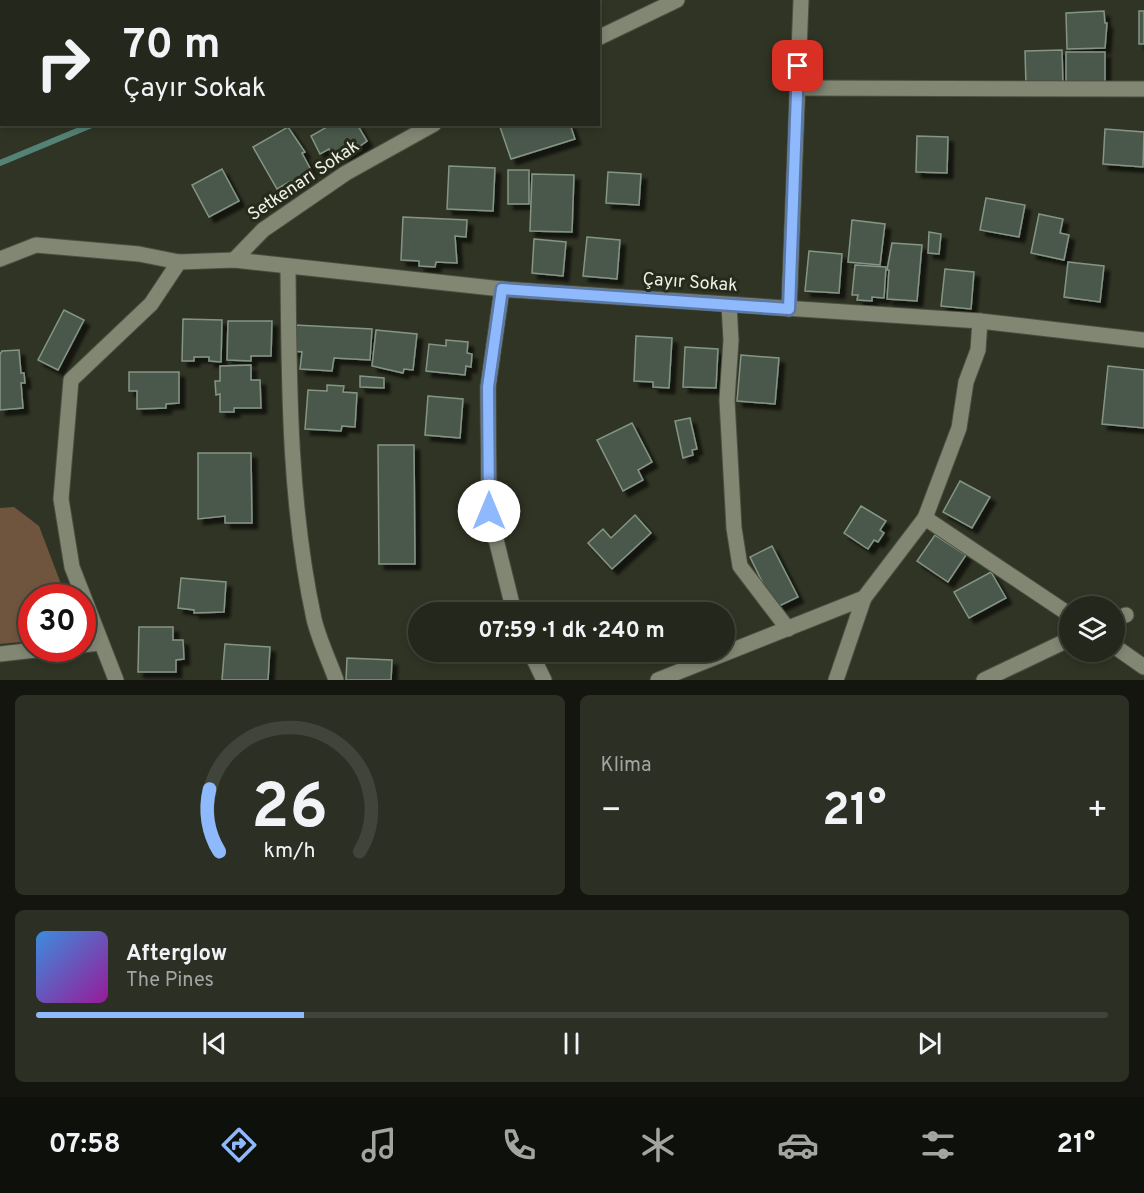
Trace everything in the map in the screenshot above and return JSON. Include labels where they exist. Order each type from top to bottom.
[{"type":"street","points":[[600,37],[677,0]]},
{"type":"street","points":[[789,309],[801,0]]},
{"type":"street","points":[[797,88],[1144,89]]},
{"type":"street","name":"Setkenarı Sokak","points":[[234,260],[263,230],[346,173],[430,126]]},
{"type":"street","name":"Çayır Sokak","points":[[0,260],[36,246],[140,254],[179,262],[234,260],[502,289],[980,321],[1142,336]]},
{"type":"street","points":[[116,680],[72,567],[61,499],[71,380],[151,304],[179,262]]},
{"type":"street","points":[[288,267],[297,522],[315,622],[336,680]]},
{"type":"street","points":[[502,289],[488,387],[489,511],[512,602]]},
{"type":"street","points":[[729,305],[731,340],[727,400],[734,528],[740,566],[788,629]]},
{"type":"street","points":[[836,680],[864,598],[925,518],[959,429],[966,382],[978,350],[980,321]]},
{"type":"street","points":[[925,518],[1059,608]]},
{"type":"street","points":[[657,680],[864,598]]},
{"type":"street","points":[[96,643],[100,643]]},
{"type":"street","points":[[984,680],[1059,644]]},
{"type":"street","points":[[0,654],[18,652]]},
{"type":"street","points":[[1125,654],[1144,667]]},
{"type":"street","points":[[535,662],[544,680]]},
{"type":"shaded area","points":[[14,507],[39,526],[61,584],[18,584],[18,642],[0,644],[0,508]]},
{"type":"building","points":[[1104,11],[1105,23],[1107,23],[1105,48],[1067,49],[1066,13]]},
{"type":"building","points":[[1139,11],[1144,11],[1144,44],[1139,44]]},
{"type":"building","points":[[1062,50],[1063,85],[1026,86],[1025,51]]},
{"type":"building","points":[[1066,52],[1105,52],[1105,86],[1066,86]]},
{"type":"building","points":[[328,126],[358,126],[367,141],[345,157],[343,154],[334,158],[329,149],[320,154],[311,136]]},
{"type":"building","points":[[571,126],[575,139],[511,159],[500,127]]},
{"type":"building","points":[[288,127],[305,152],[302,153],[311,170],[291,186],[289,182],[277,189],[253,147]]},
{"type":"building","points":[[1105,129],[1144,132],[1143,167],[1103,164]]},
{"type":"building","points":[[917,136],[948,137],[947,173],[916,172]]},
{"type":"building","points":[[449,166],[495,168],[493,211],[447,209]]},
{"type":"building","points":[[222,169],[239,201],[209,217],[192,185]]},
{"type":"building","points":[[508,170],[529,170],[529,204],[508,204]]},
{"type":"building","points":[[608,172],[641,174],[639,205],[606,203]]},
{"type":"building","points":[[532,174],[574,175],[572,232],[530,231]]},
{"type":"building","points":[[986,198],[1025,205],[1019,237],[980,230]]},
{"type":"building","points":[[1039,214],[1063,219],[1060,233],[1069,235],[1064,260],[1031,253]]},
{"type":"building","points":[[403,217],[467,220],[466,237],[455,236],[457,263],[436,262],[435,267],[419,266],[419,261],[401,260]]},
{"type":"building","points":[[852,220],[885,224],[880,265],[848,262]]},
{"type":"building","points":[[929,232],[941,234],[939,254],[928,253]]},
{"type":"building","points":[[587,237],[620,240],[617,279],[583,276]]},
{"type":"building","points":[[534,239],[566,242],[563,276],[532,273]]},
{"type":"building","points":[[892,243],[922,245],[917,301],[887,299],[889,270],[887,270]]},
{"type":"building","points":[[809,251],[842,254],[839,293],[805,291]]},
{"type":"building","points":[[1068,262],[1104,266],[1100,302],[1064,297]]},
{"type":"building","points":[[855,265],[886,267],[884,298],[872,297],[872,301],[857,300],[858,295],[852,295]]},
{"type":"building","points":[[945,269],[974,272],[971,309],[941,306]]},
{"type":"building","points":[[64,310],[84,320],[58,370],[38,360]]},
{"type":"building","points":[[183,319],[222,320],[221,362],[209,361],[209,357],[194,357],[194,361],[182,361]]},
{"type":"building","points":[[228,321],[272,321],[271,356],[251,356],[251,361],[227,360]]},
{"type":"building","points":[[295,325],[372,329],[370,360],[334,358],[332,371],[300,369],[302,352],[293,351]]},
{"type":"building","points":[[376,330],[417,334],[413,370],[404,369],[403,373],[372,366]]},
{"type":"building","points":[[636,336],[672,338],[669,388],[653,387],[653,382],[634,381]]},
{"type":"building","points":[[446,340],[468,342],[467,353],[472,354],[471,367],[466,366],[465,375],[426,371],[429,344],[446,346]]},
{"type":"building","points":[[685,347],[718,349],[716,388],[683,387]]},
{"type":"building","points":[[19,350],[21,373],[24,373],[25,383],[21,383],[23,408],[0,410],[0,354],[2,351]]},
{"type":"building","points":[[741,355],[779,358],[775,404],[737,401]]},
{"type":"building","points":[[251,365],[251,380],[260,380],[261,408],[234,408],[234,412],[220,412],[220,394],[216,395],[215,381],[220,381],[220,366]]},
{"type":"building","points":[[1108,366],[1144,370],[1144,428],[1102,424]]},
{"type":"building","points":[[129,372],[179,372],[179,403],[166,404],[166,408],[137,409],[137,391],[129,391]]},
{"type":"building","points":[[360,376],[384,378],[384,388],[360,387]]},
{"type":"building","points":[[327,385],[344,386],[343,392],[357,393],[355,427],[342,426],[341,431],[305,429],[308,390],[327,391]]},
{"type":"building","points":[[428,396],[463,399],[460,438],[425,435]]},
{"type":"building","points":[[690,418],[697,449],[692,450],[693,455],[683,458],[675,421]]},
{"type":"building","points":[[632,423],[652,462],[638,470],[643,480],[623,491],[597,440]]},
{"type":"building","points":[[378,445],[414,445],[415,564],[379,564]]},
{"type":"building","points":[[198,453],[251,453],[252,523],[225,523],[225,516],[198,519]]},
{"type":"building","points":[[960,481],[990,497],[972,528],[943,512]]},
{"type":"building","points":[[861,506],[886,521],[880,530],[884,533],[878,542],[874,540],[868,549],[844,533]]},
{"type":"building","points":[[635,515],[651,533],[612,569],[588,543],[603,529],[611,538]]},
{"type":"building","points":[[935,535],[966,555],[948,582],[917,561]]},
{"type":"building","points":[[772,546],[798,597],[775,608],[750,557]]},
{"type":"building","points":[[991,572],[1006,598],[969,618],[954,592]]},
{"type":"building","points":[[181,578],[226,582],[224,612],[194,613],[194,610],[178,608]]},
{"type":"building","points":[[139,627],[173,627],[173,640],[183,640],[184,659],[176,660],[176,672],[138,672]]},
{"type":"building","points":[[225,644],[270,647],[268,680],[222,680]]},
{"type":"building","points":[[347,658],[392,660],[391,680],[346,680]]},
{"type":"waterway","points":[[0,163],[89,126]]},
{"type":"route","points":[[489,511],[488,387],[502,289],[789,309],[798,66]]}]
